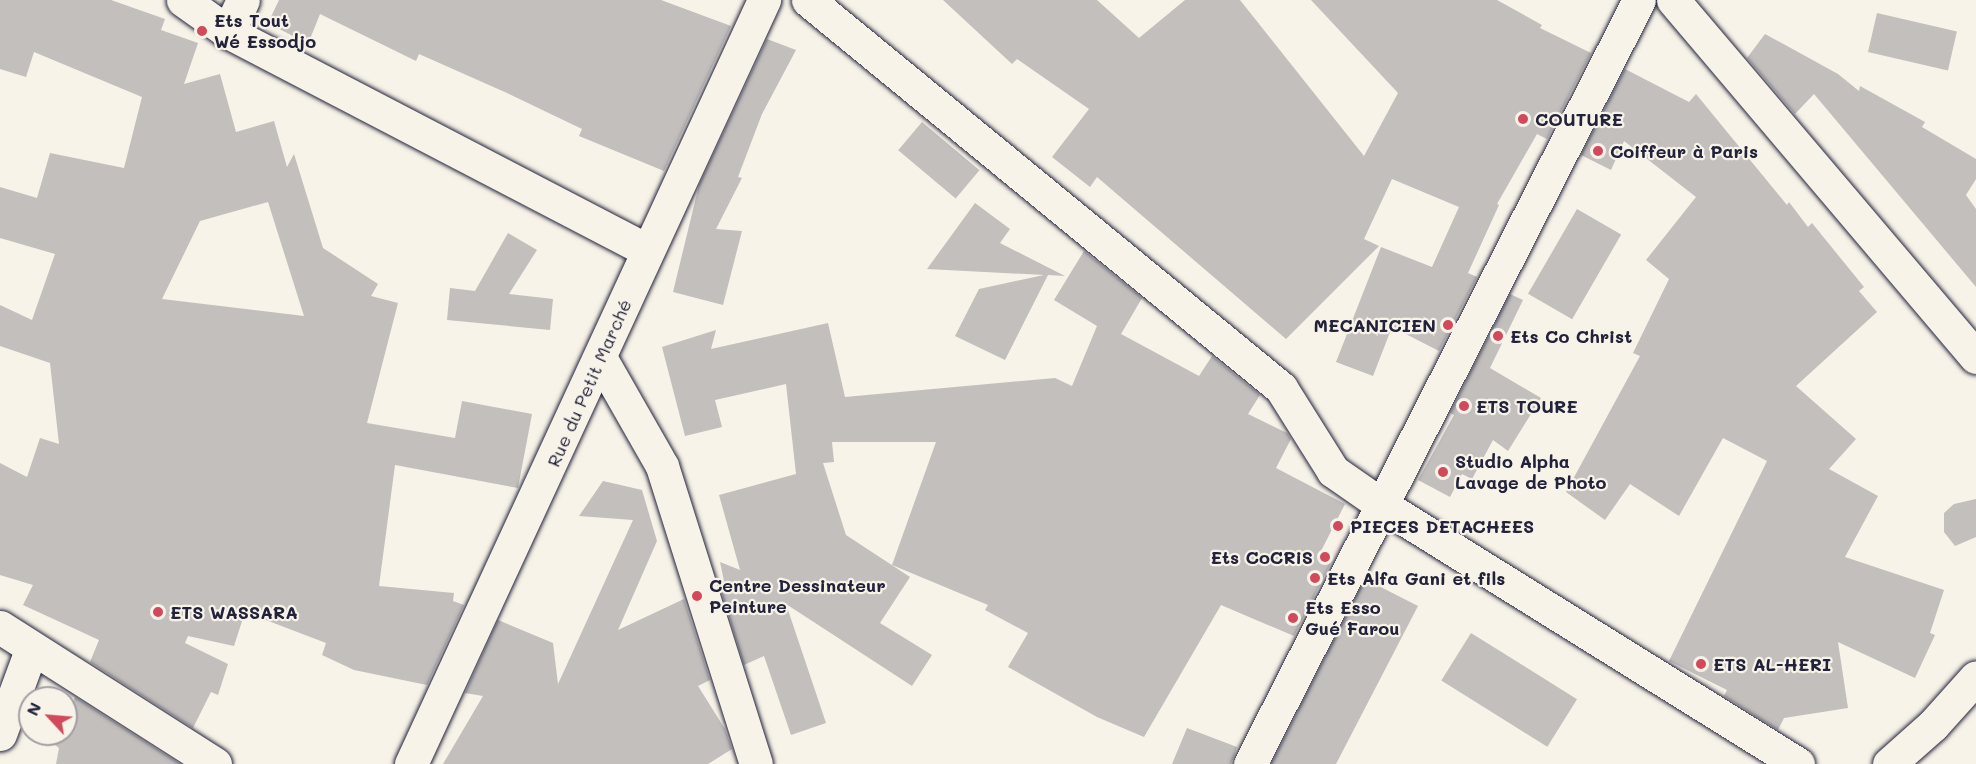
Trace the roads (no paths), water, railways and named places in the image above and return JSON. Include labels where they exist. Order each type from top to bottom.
[{"type":"street","points":[[183,0],[228,32],[647,250]]},
{"type":"street","points":[[228,32],[243,0]]},
{"type":"street","name":"Rue du Petit Marché","points":[[411,764],[601,359],[647,250],[764,0]]},
{"type":"street","points":[[808,0],[1281,388],[1334,471],[1382,505],[1798,764]]},
{"type":"street","points":[[1250,764],[1639,0]]},
{"type":"street","points":[[1673,0],[1976,357]]},
{"type":"street","points":[[601,359],[662,466],[756,764]]},
{"type":"street","points":[[0,627],[31,650],[215,764]]},
{"type":"street","points":[[0,734],[31,650]]},
{"type":"street","points":[[1889,764],[1933,725],[1976,677]]},
{"type":"place","name":"Ets Tout Wé Essodjo","points":[[202,31]]},
{"type":"place","name":"COUTURE","points":[[1523,119]]},
{"type":"place","name":"Coiffeur à Paris","points":[[1598,151]]},
{"type":"place","name":"MECANICIEN","points":[[1448,325]]},
{"type":"place","name":"Ets Co Christ","points":[[1498,336]]},
{"type":"place","name":"ETS TOURE","points":[[1464,406]]},
{"type":"place","name":"Studio Alpha Lavage de Photo","points":[[1443,472]]},
{"type":"place","name":"PIECES DETACHEES","points":[[1338,526]]},
{"type":"place","name":"Ets CoCRiS","points":[[1325,557]]},
{"type":"place","name":"Ets Alfa Gani et fils","points":[[1315,578]]},
{"type":"place","name":"Centre Dessinateur Peinture","points":[[697,596]]},
{"type":"place","name":"ETS WASSARA","points":[[158,612]]},
{"type":"place","name":"Ets Esso Gué Farou","points":[[1293,618]]},
{"type":"place","name":"ETS AL-HERI","points":[[1701,664]]}]
